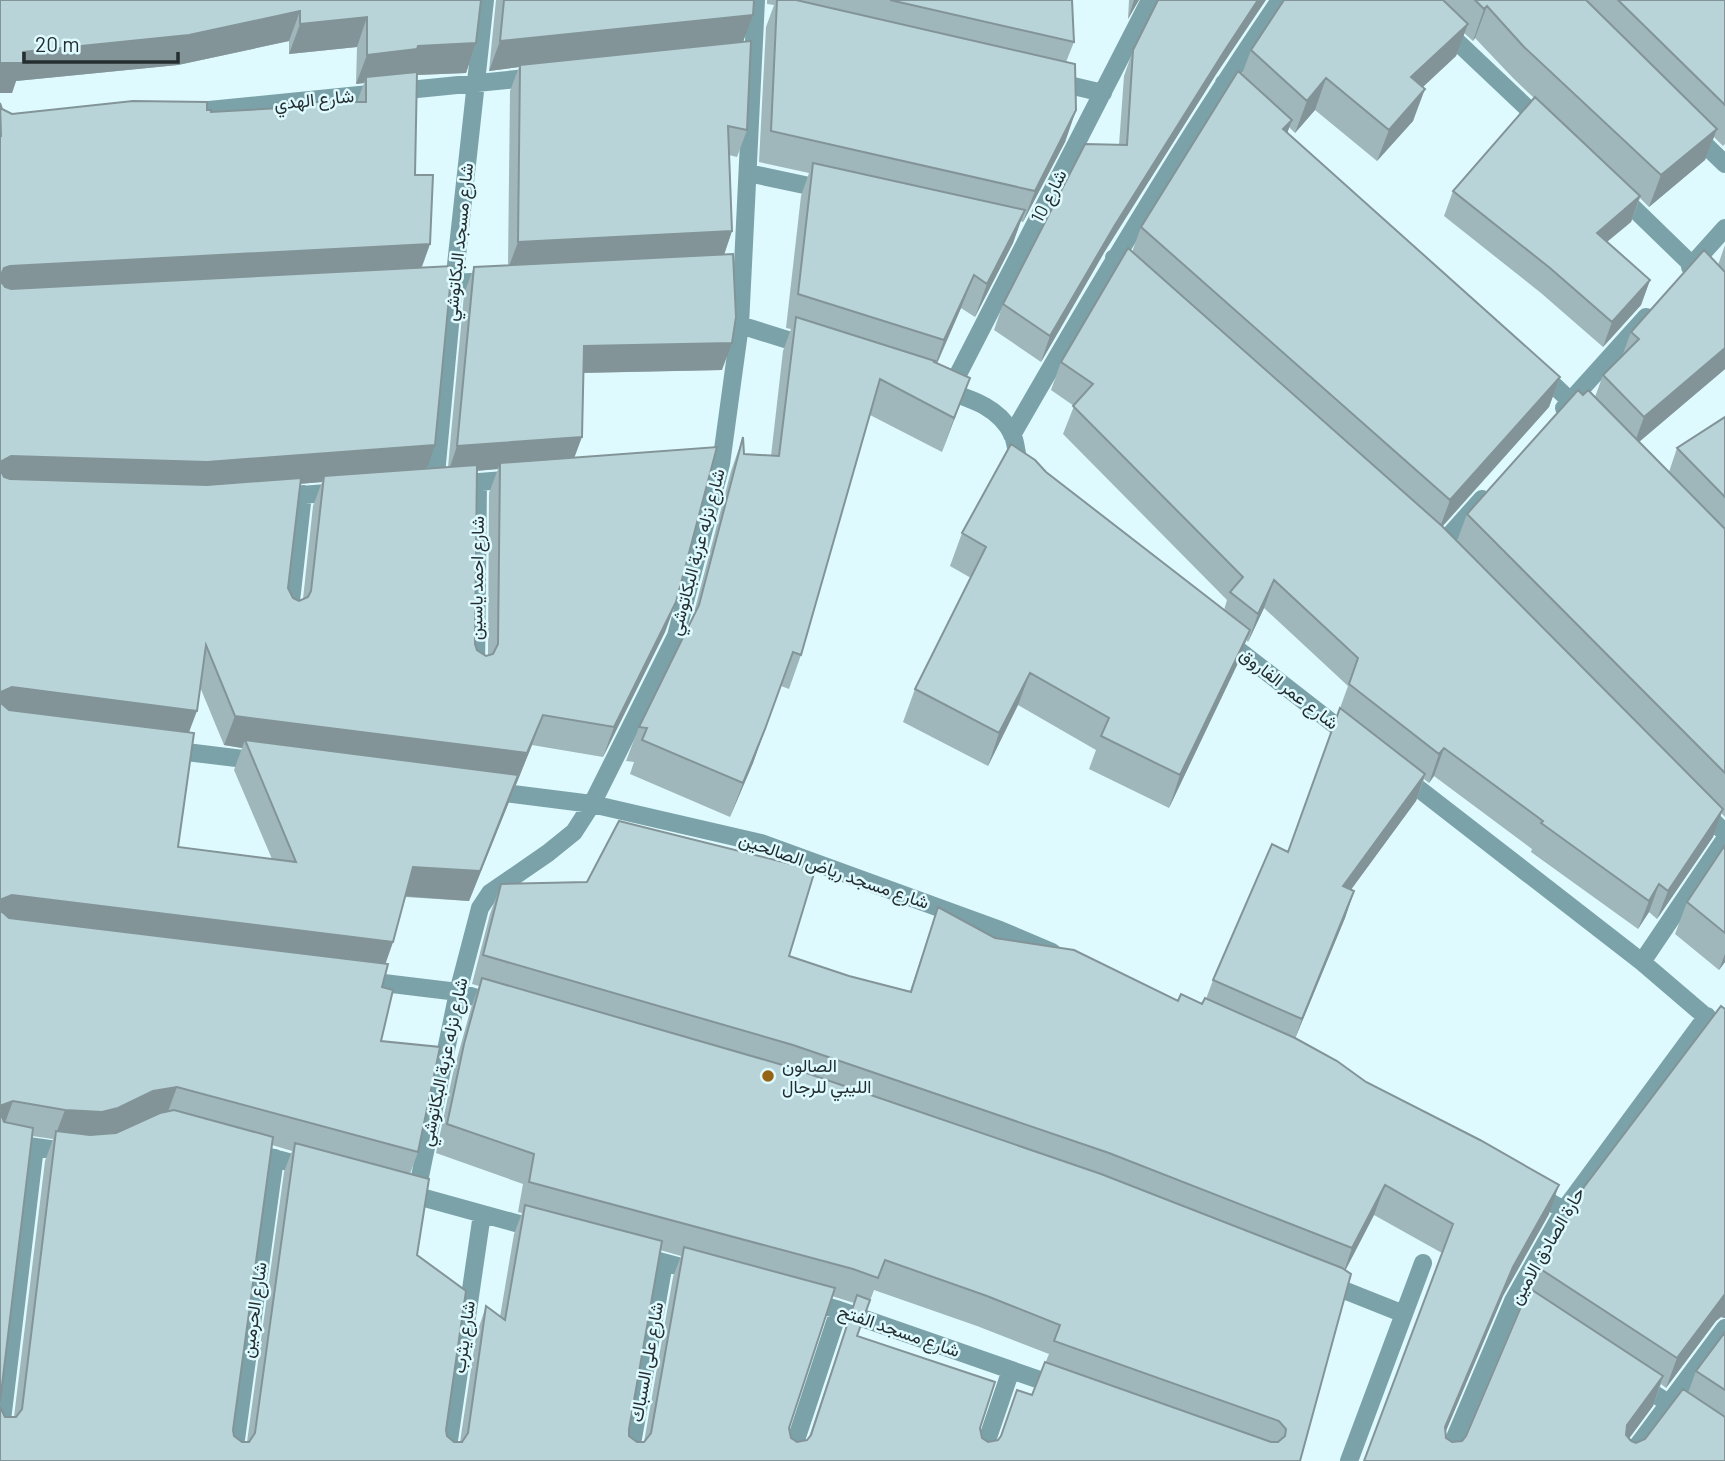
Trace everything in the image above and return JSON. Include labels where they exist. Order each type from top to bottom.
[{"type":"street","name":"شارع مسجد البكاتوشي","points":[[478,482],[428,485],[454,283],[485,0]]},
{"type":"street","name":"شارع 10","points":[[949,392],[1023,233],[1103,93],[1150,0]]},
{"type":"street","points":[[1012,435],[1114,258],[1224,83],[1280,0]]},
{"type":"street","points":[[1413,0],[1553,132]]},
{"type":"street","name":"شارع نزله عزبة البكاتوشي","points":[[416,1196],[458,992],[480,908],[490,893],[574,832],[592,804],[676,636],[714,464],[740,325],[737,268],[748,173],[746,56],[760,10]]},
{"type":"street","name":"شارع الهدي","points":[[177,114],[559,75]]},
{"type":"street","points":[[1036,77],[1103,93]]},
{"type":"street","points":[[1224,83],[1255,111]]},
{"type":"street","points":[[1676,116],[1725,164]]},
{"type":"street","points":[[748,173],[842,193]]},
{"type":"street","points":[[1603,179],[1725,297]]},
{"type":"street","points":[[1676,284],[1725,228]]},
{"type":"street","points":[[1114,258],[1155,294]]},
{"type":"street","points":[[413,285],[509,280]]},
{"type":"street","points":[[1552,421],[1658,303]]},
{"type":"street","points":[[740,325],[819,350]]},
{"type":"street","points":[[1530,363],[1600,430]]},
{"type":"street","points":[[923,383],[974,399],[996,414],[1012,435],[1016,458],[1026,479]]},
{"type":"street","points":[[478,482],[532,478]]},
{"type":"street","name":"شارع احمد ياسين","points":[[476,674],[478,482]]},
{"type":"street","points":[[1440,546],[1496,484]]},
{"type":"street","points":[[263,498],[356,491]]},
{"type":"street","points":[[289,619],[303,495]]},
{"type":"street","name":"شارع عمر الفاروق","points":[[1205,623],[1369,750]]},
{"type":"street","points":[[151,747],[275,763]]},
{"type":"street","points":[[1391,767],[1642,962],[1725,1033]]},
{"type":"street","name":"شارع مسجد رياض الصالحين","points":[[468,788],[592,804],[761,843],[1000,930],[1063,957]]},
{"type":"street","points":[[1686,793],[1725,833]]},
{"type":"street","points":[[1642,962],[1725,839]]},
{"type":"street","points":[[347,979],[458,992],[511,1008]]},
{"type":"street","name":"حارة الصادق الامين","points":[[1445,1461],[1564,1210],[1707,1016]]},
{"type":"street","points":[[0,1142],[92,1153]]},
{"type":"street","points":[[226,1145],[326,1172]]},
{"type":"street","points":[[0,1437],[35,1147]]},
{"type":"street","name":"شارع الحرمين","points":[[233,1461],[275,1158]]},
{"type":"street","points":[[1516,1183],[1564,1210]]},
{"type":"street","points":[[390,1189],[560,1235]]},
{"type":"street","name":"شارع يثرب","points":[[446,1461],[482,1214]]},
{"type":"street","points":[[625,1252],[718,1277]]},
{"type":"street","name":"شارع على السباك","points":[[629,1461],[664,1263]]},
{"type":"street","points":[[1349,1461],[1423,1263]]},
{"type":"street","points":[[1313,1279],[1404,1314]]},
{"type":"street","name":"شارع مسجد الفتح","points":[[785,1295],[839,1310],[1076,1393]]},
{"type":"street","points":[[789,1461],[839,1310]]},
{"type":"street","points":[[1626,1461],[1725,1328]]},
{"type":"street","points":[[981,1461],[1011,1370]]},
{"type":"street","points":[[1624,1374],[1725,1440]]},
{"type":"building","points":[[0,0],[481,0],[476,43],[418,46],[417,49],[367,55],[367,17],[300,24],[300,11],[189,35],[23,52],[23,63],[0,63]]},
{"type":"building","points":[[504,0],[754,0],[753,15],[500,41]]},
{"type":"building","points":[[777,0],[796,0],[1075,64],[1076,110],[1035,191],[771,131]]},
{"type":"building","points":[[890,0],[1072,0],[1074,42]]},
{"type":"building","points":[[1158,0],[1258,0],[1115,225],[1050,336],[1003,304],[1085,144],[1127,145],[1133,50]]},
{"type":"building","points":[[1284,0],[1443,0],[1468,24],[1411,77],[1425,89],[1389,130],[1326,78],[1307,101],[1251,50]]},
{"type":"building","points":[[1475,0],[1586,0],[1717,129],[1661,175],[1524,47],[1487,6],[1484,9]]},
{"type":"building","points":[[1618,0],[1725,0],[1725,105]]},
{"type":"building","points":[[751,41],[747,130],[728,126],[732,231],[518,242],[520,65]]},
{"type":"building","points":[[1238,71],[1292,120],[1283,129],[1560,377],[1450,500],[1141,227]]},
{"type":"building","points":[[417,72],[415,175],[433,175],[430,244],[10,266],[4,268],[0,277],[0,103],[2,109],[12,114],[133,101],[207,102],[207,110],[211,112],[297,107],[297,102],[366,102],[366,77]]},
{"type":"building","points":[[1535,97],[1640,196],[1597,233],[1650,280],[1612,322],[1550,268],[1453,191]]},
{"type":"building","points":[[813,163],[1025,210],[987,284],[974,275],[944,340],[798,294]]},
{"type":"building","points":[[1128,248],[1442,526],[1723,809],[1668,891],[1659,884],[1649,901],[1444,748],[1439,754],[1349,684],[1358,658],[1274,580],[1258,614],[1230,592],[1243,577],[1073,406],[1093,384],[1061,362]]},
{"type":"building","points":[[1704,250],[1725,272],[1725,348],[1644,417],[1603,375],[1639,339],[1631,332]]},
{"type":"building","points":[[733,254],[736,317],[732,343],[584,346],[582,437],[457,446],[474,267]]},
{"type":"building","points":[[452,266],[435,445],[207,462],[11,456],[2,461],[0,466],[0,280],[5,287],[11,289]]},
{"type":"building","points":[[796,317],[935,361],[970,378],[954,418],[880,379],[801,655],[793,652],[743,783],[642,740],[647,728],[639,727],[699,605],[743,437],[744,454],[779,456]]},
{"type":"building","points":[[1578,390],[1583,395],[1588,390],[1725,529],[1725,773],[1467,514]]},
{"type":"building","points":[[1725,417],[1725,497],[1677,448]]},
{"type":"building","points":[[1011,444],[1035,460],[1046,472],[1250,630],[1180,775],[1101,736],[1109,718],[1030,673],[999,733],[915,689],[986,547],[962,533]]},
{"type":"building","points":[[717,447],[676,602],[614,727],[543,715],[527,753],[235,716],[206,645],[197,711],[12,687],[1,692],[1,703],[9,710],[194,733],[178,847],[296,862],[245,740],[518,775],[480,871],[413,867],[393,942],[12,895],[2,899],[0,910],[0,469],[4,477],[10,479],[207,485],[301,478],[288,588],[293,598],[299,601],[308,597],[311,591],[324,476],[477,465],[475,644],[477,650],[486,656],[493,654],[498,644],[500,463]]},
{"type":"building","points":[[1340,708],[1425,774],[1343,886],[1354,891],[1302,1019],[1213,980],[1272,844],[1288,852]]},
{"type":"building","points":[[619,821],[815,870],[789,956],[849,976],[911,992],[938,907],[995,938],[1074,950],[1178,1001],[1181,994],[1202,1004],[1205,998],[1295,1038],[1337,1061],[1366,1082],[1480,1140],[1559,1185],[1513,1267],[1445,1427],[1446,1438],[1452,1442],[1462,1441],[1466,1436],[1529,1288],[1663,1376],[1627,1425],[1626,1435],[1631,1441],[1636,1443],[1645,1439],[1683,1389],[1725,1417],[1725,1461],[1364,1461],[1453,1224],[1385,1185],[1352,1248],[1109,1153],[793,1045],[483,955],[501,884],[587,882]]},
{"type":"building","points":[[1725,845],[1725,933],[1687,902]]},
{"type":"building","points":[[0,910],[9,918],[388,964],[382,987],[393,990],[381,1041],[440,1047],[418,1152],[177,1087],[153,1091],[118,1108],[102,1112],[65,1110],[13,1101],[2,1105],[0,1110]]},
{"type":"building","points":[[482,978],[786,1066],[1101,1174],[1342,1268],[1351,1274],[1300,1461],[0,1461],[0,1407],[5,1417],[16,1417],[22,1409],[56,1131],[90,1135],[116,1133],[160,1113],[174,1110],[273,1137],[233,1430],[234,1436],[242,1442],[249,1442],[255,1433],[295,1143],[429,1179],[417,1255],[466,1291],[446,1430],[447,1436],[454,1442],[462,1442],[468,1433],[486,1306],[505,1320],[525,1205],[662,1241],[629,1429],[629,1436],[637,1442],[644,1442],[651,1433],[684,1247],[835,1288],[789,1428],[791,1438],[797,1442],[807,1440],[811,1435],[857,1295],[870,1300],[857,1336],[995,1382],[980,1428],[982,1438],[988,1442],[998,1440],[1001,1436],[1017,1390],[1032,1395],[1045,1362],[1271,1442],[1278,1442],[1285,1436],[1286,1429],[1279,1421],[1054,1341],[1060,1325],[885,1260],[878,1278],[529,1182],[534,1154],[447,1124],[464,1044]]},
{"type":"building","points":[[1721,1006],[1725,1009],[1725,1294],[1677,1358],[1539,1268],[1584,1187]]},
{"type":"building","points":[[0,1112],[4,1122],[33,1128],[0,1402]]},
{"type":"building","points":[[1725,1332],[1725,1390],[1696,1371]]},
{"type":"place","name":"الصالون الليبي للرجال","points":[[768,1076]]}]
